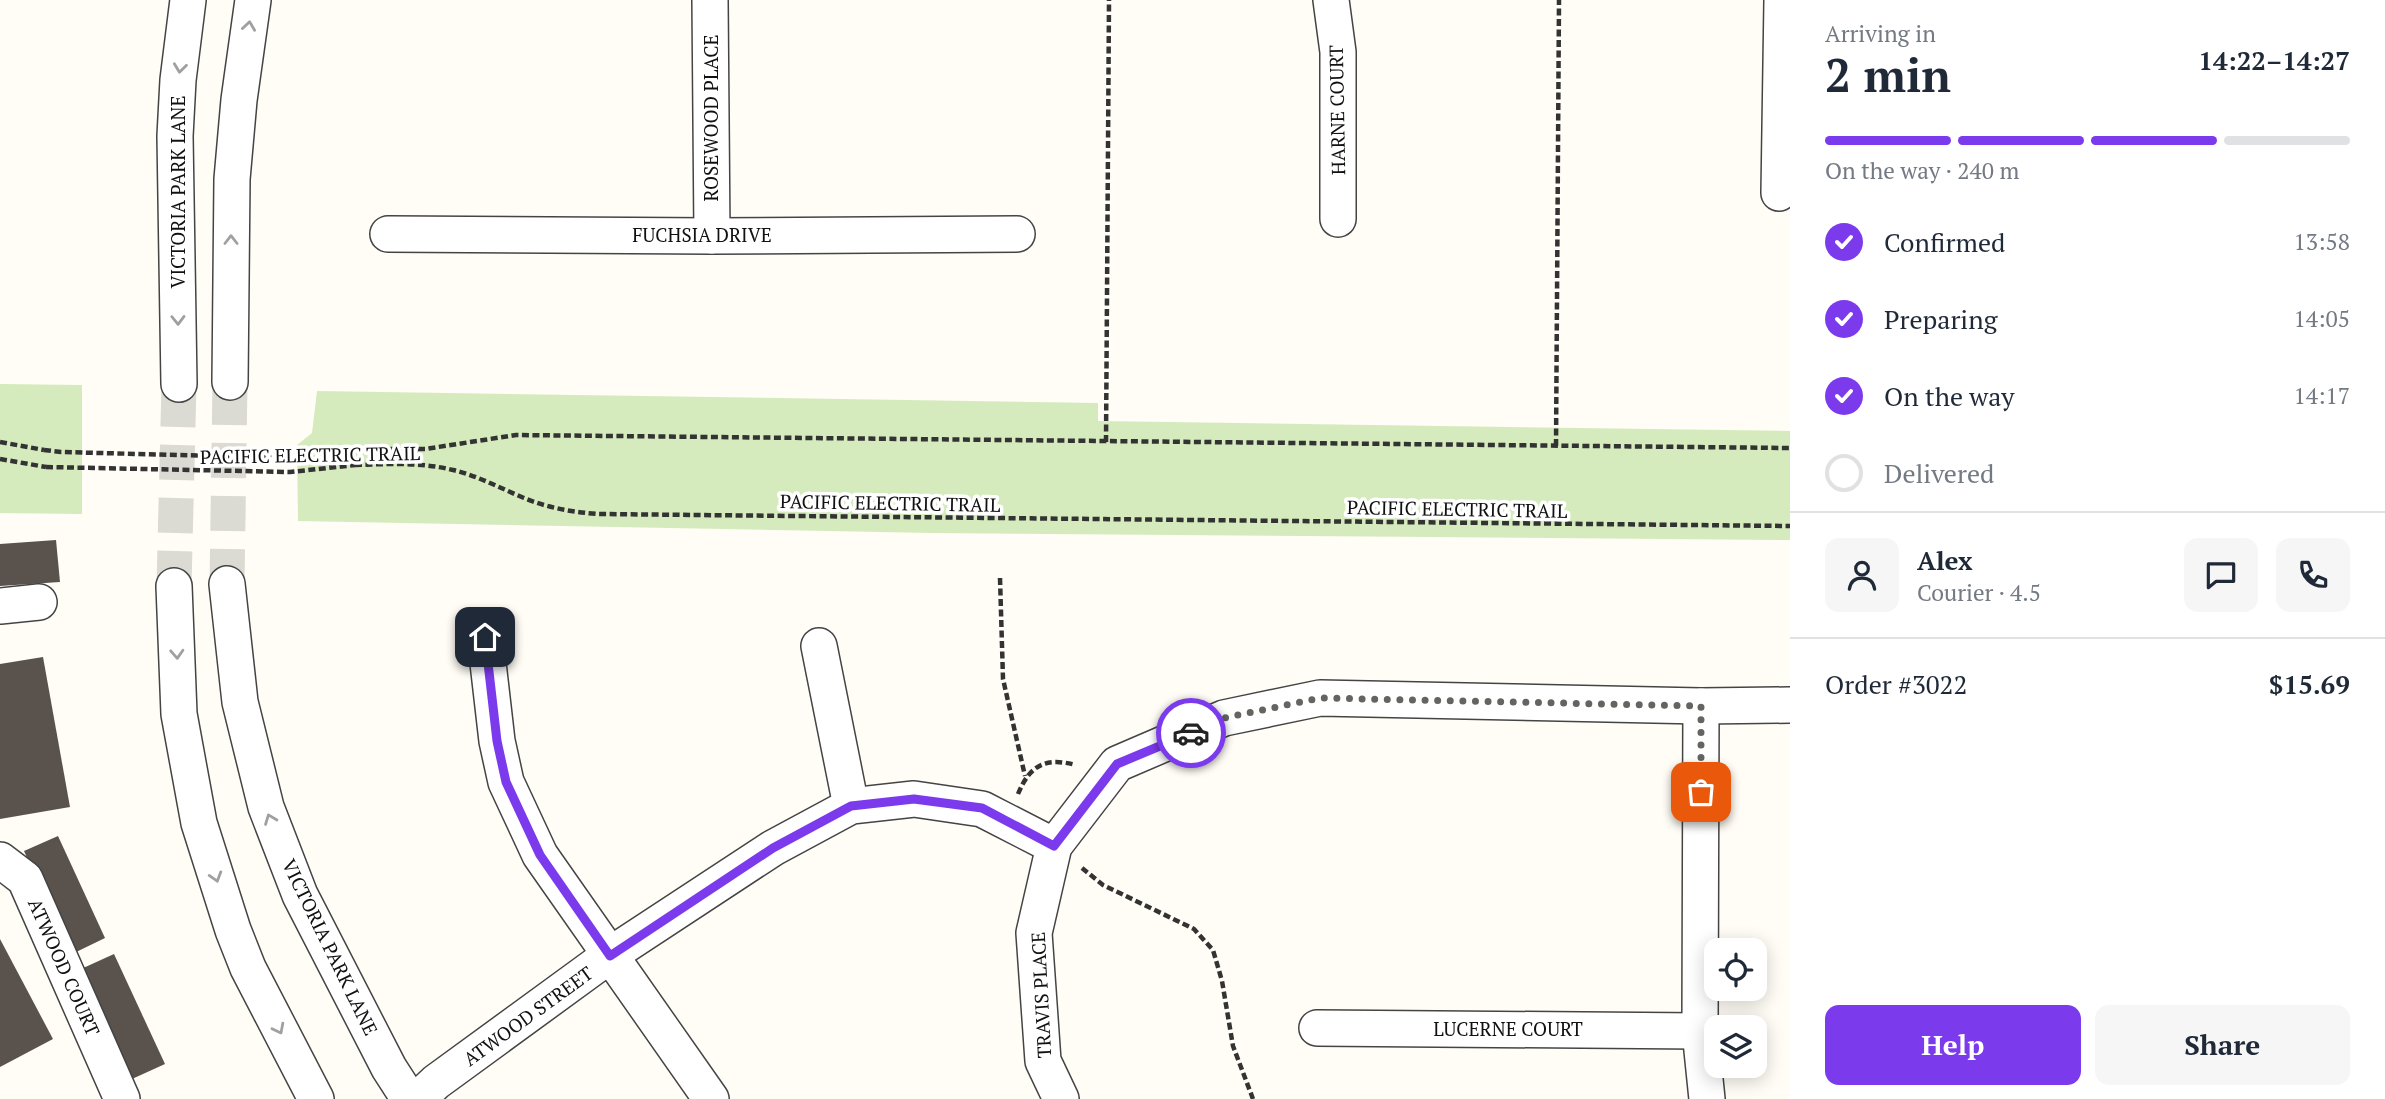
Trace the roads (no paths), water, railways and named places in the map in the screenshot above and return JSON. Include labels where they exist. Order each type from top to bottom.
[{"type":"street","name":"VICTORIA PARK LANE","points":[[179,384],[176,136],[178,80],[188,0]]},
{"type":"street","points":[[230,382],[232,178],[239,100],[253,0]]},
{"type":"street","name":"ROSEWOOD PLACE","points":[[710,0],[712,236]]},
{"type":"street","name":"HARNE COURT","points":[[1331,0],[1338,52],[1338,219]]},
{"type":"street","points":[[1779,193],[1782,0]]},
{"type":"street","name":"FUCHSIA DRIVE","points":[[388,234],[1017,234]]},
{"type":"street","name":"VICTORIA PARK LANE","points":[[227,584],[240,702],[266,807],[300,895],[366,1024],[409,1099]]},
{"type":"street","points":[[174,586],[179,714],[199,823],[248,968],[316,1099]]},
{"type":"street","points":[[0,606],[39,602]]},
{"type":"street","points":[[485,637],[497,741],[506,782],[540,855],[711,1099]]},
{"type":"street","points":[[819,646],[851,806]]},
{"type":"street","points":[[1054,846],[1117,764],[1224,718],[1320,698],[1701,706],[1790,705]]},
{"type":"street","points":[[1701,706],[1700,1031],[1707,1099]]},
{"type":"street","name":"ATWOOD STREET","points":[[418,1099],[436,1082],[610,956],[773,848],[851,806],[914,799],[982,808],[1054,846]]},
{"type":"street","name":"TRAVIS PLACE","points":[[1054,846],[1034,933],[1043,1062],[1061,1099]]},
{"type":"street","name":"ATWOOD COURT","points":[[0,860],[25,879],[109,1094]]},
{"type":"street","name":"LUCERNE COURT","points":[[1317,1028],[1700,1031]]},
{"type":"tunnel","points":[[227,584],[230,382]]},
{"type":"tunnel","points":[[174,586],[179,384]]}]
